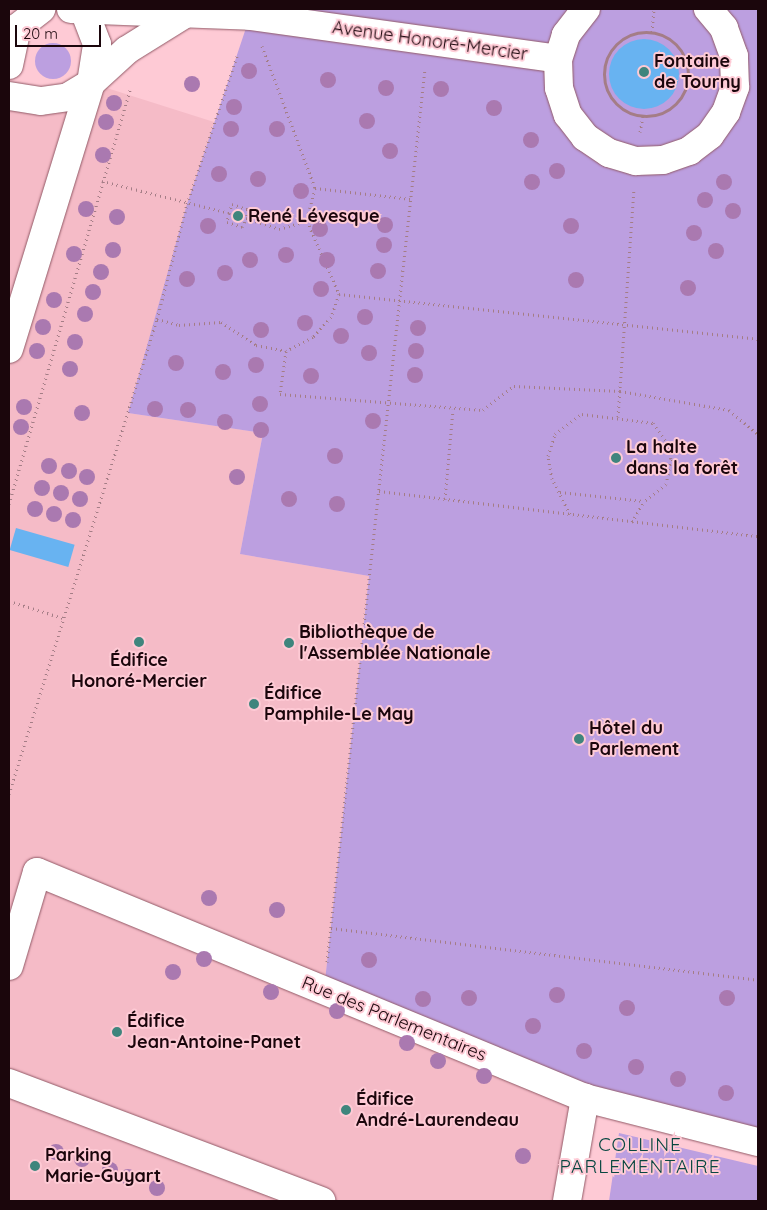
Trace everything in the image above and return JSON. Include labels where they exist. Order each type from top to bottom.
[{"type":"main road","points":[[9,65],[17,28],[41,9]]},
{"type":"main road","points":[[586,9],[566,35],[558,59],[559,88],[568,115],[585,137],[609,153],[636,161],[663,160],[696,146],[746,88],[724,28],[708,9]]},
{"type":"main road","points":[[9,348],[91,83],[97,44],[78,10]]},
{"type":"main road","name":"Avenue Honoré-Mercier","points":[[78,10],[183,16],[250,16],[558,59]]},
{"type":"main road","points":[[9,96],[41,101],[68,97],[91,83],[127,50],[183,16]]},
{"type":"main road","name":"Rue des Parlementaires","points":[[9,966],[37,872],[585,1098],[758,1142]]},
{"type":"main road","points":[[9,1083],[321,1201]]},
{"type":"main road","points":[[567,1201],[585,1098]]},
{"type":"path","points":[[652,32],[654,9]]},
{"type":"path","points":[[157,319],[179,325],[221,322],[256,345],[286,351],[312,337],[331,317],[339,294],[307,222],[315,188],[250,16]]},
{"type":"path","points":[[652,32],[676,45],[690,75],[683,96],[673,107],[643,116],[612,98],[603,75],[605,63],[618,43],[652,32]]},
{"type":"path","points":[[428,40],[331,928],[758,980]]},
{"type":"path","points":[[9,794],[157,319],[187,204],[238,53]]},
{"type":"path","points":[[9,504],[133,79]]},
{"type":"path","points":[[618,417],[636,161]]},
{"type":"path","points":[[102,181],[187,204],[229,213]]},
{"type":"path","points":[[315,188],[411,200]]},
{"type":"path","points":[[232,204],[249,210],[246,218],[242,227],[227,222],[232,204]]},
{"type":"path","points":[[246,218],[279,228],[307,222]]},
{"type":"path","points":[[339,294],[758,339]]},
{"type":"path","points":[[286,351],[280,394],[483,410],[514,386],[620,391],[729,410],[758,434]]},
{"type":"path","points":[[445,499],[453,409]]},
{"type":"path","points":[[570,514],[548,468],[550,446],[568,420],[582,414],[618,417],[653,423],[667,443],[670,472],[660,490],[644,501],[632,522]]},
{"type":"path","points":[[378,491],[758,536]]},
{"type":"path","points":[[560,492],[644,501]]},
{"type":"path","points":[[9,601],[63,618]]},
{"type":"shaded area","points":[[151,9],[758,9],[758,1138],[585,1098],[324,990],[369,576],[240,554],[263,433],[128,413],[187,204],[250,16]]},
{"type":"shaded area","points":[[53,43],[60,44],[66,48],[70,54],[70,68],[66,74],[60,78],[53,79],[46,78],[40,74],[36,68],[35,61],[36,54],[40,48],[46,44]]},
{"type":"shaded area","points":[[91,83],[214,122],[128,413],[263,433],[240,554],[369,576],[324,990],[585,1098],[567,1201],[9,1201],[9,96]]},
{"type":"shaded area","points":[[619,1133],[758,1166],[758,1201],[609,1201]]},
{"type":"water","name":"Fontaine de Tourny","points":[[644,39],[657,42],[669,49],[676,61],[679,74],[676,87],[669,99],[657,106],[644,109],[631,106],[619,99],[612,87],[609,74],[612,61],[619,49],[631,42]]},
{"type":"water","points":[[16,528],[75,545],[68,567],[10,550]]},
{"type":"place","name":"Fontaine de Tourny","points":[[644,72]]},
{"type":"place","name":"René Lévesque","points":[[238,216]]},
{"type":"place","name":"La halte dans la forêt","points":[[616,458]]},
{"type":"place","name":"Édifice Honoré-Mercier","points":[[139,642]]},
{"type":"place","name":"Bibliothèque de l'Assemblée Nationale","points":[[289,643]]},
{"type":"place","name":"Édifice Pamphile-Le May","points":[[254,704]]},
{"type":"place","name":"Hôtel du Parlement","points":[[579,739]]},
{"type":"place","name":"Édifice Jean-Antoine-Panet","points":[[117,1032]]},
{"type":"place","name":"Édifice André-Laurendeau","points":[[346,1110]]},
{"type":"place","name":"Parking Marie-Guyart","points":[[35,1166]]},
{"type":"district","name":"COLLINE PARLEMENTAIRE","points":[[640,1156]]}]
